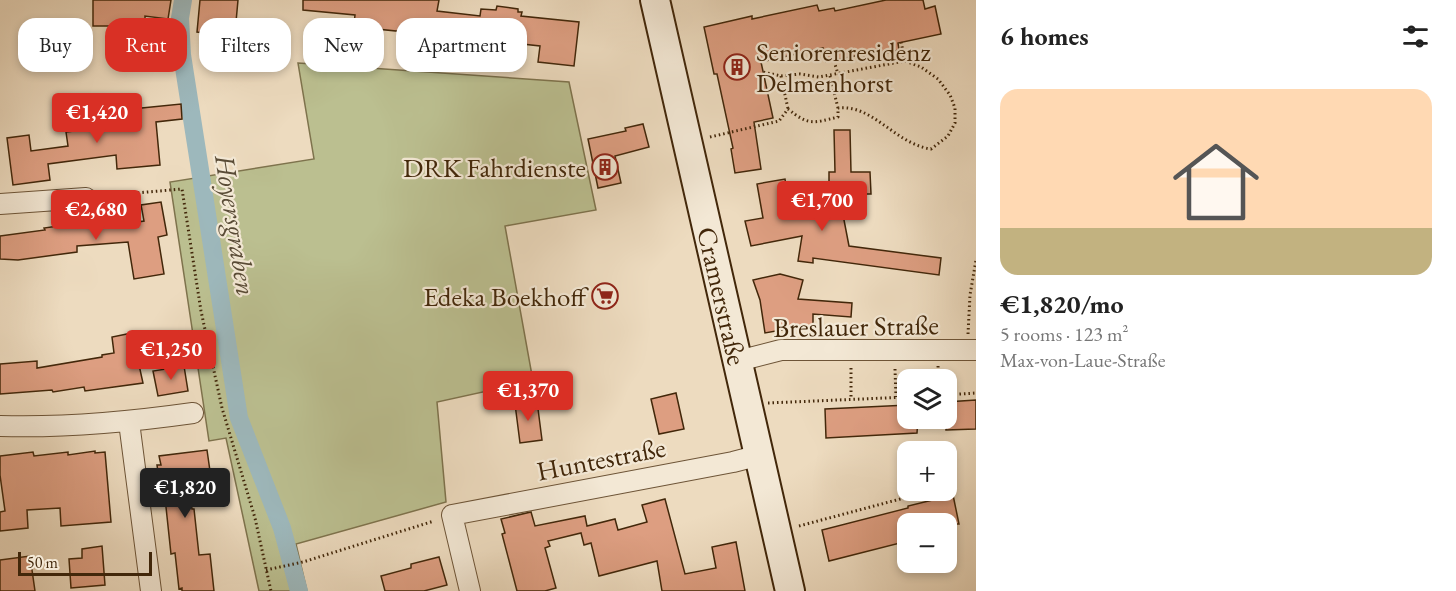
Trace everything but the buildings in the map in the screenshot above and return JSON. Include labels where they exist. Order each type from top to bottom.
[{"type":"main road","name":"Cramerstraße","points":[[656,0],[790,591]]},
{"type":"street","points":[[0,204],[86,198]]},
{"type":"street","name":"Breslauer Straße","points":[[738,360],[781,350],[971,350]]},
{"type":"street","points":[[0,426],[41,427],[129,422],[193,413]]},
{"type":"street","points":[[129,422],[152,591]]},
{"type":"street","name":"Huntestraße","points":[[452,515],[760,455]]},
{"type":"street","points":[[452,515],[470,591]]},
{"type":"path","points":[[901,42],[905,61]]},
{"type":"path","points":[[834,60],[838,74]]},
{"type":"path","points":[[764,72],[781,76],[800,74],[819,77],[905,61],[921,67],[938,80],[950,95],[955,108],[955,123],[948,136],[931,149],[904,140],[867,113],[849,106],[838,108]]},
{"type":"path","points":[[781,76],[788,109],[800,119],[811,123],[838,117],[830,76]]},
{"type":"path","points":[[688,142],[779,121],[788,109]]},
{"type":"path","points":[[86,198],[182,189],[201,311],[219,398],[255,518],[271,591]]},
{"type":"path","points":[[971,350],[970,295],[976,260]]},
{"type":"path","points":[[851,349],[851,399]]},
{"type":"path","points":[[747,404],[896,397],[894,350]]},
{"type":"path","points":[[957,394],[976,393]]},
{"type":"path","points":[[777,532],[897,500]]},
{"type":"path","points":[[266,570],[303,562],[452,515]]},
{"type":"green space","points":[[298,63],[303,63],[303,72],[384,72],[384,69],[396,70],[396,72],[569,82],[596,210],[505,226],[533,381],[437,402],[446,502],[296,544],[307,591],[259,591],[226,438],[209,441],[170,182],[314,159]]},
{"type":"waterway","name":"Hoyersgraben","points":[[183,0],[180,18],[182,55],[239,418],[282,528],[299,591]]},
{"type":"place","name":"Seniorenresidenz Delmenhorst","points":[[737,67]]},
{"type":"place","name":"DRK Fahrdienste","points":[[605,167]]},
{"type":"place","name":"Edeka Boekhoff","points":[[605,296]]}]
